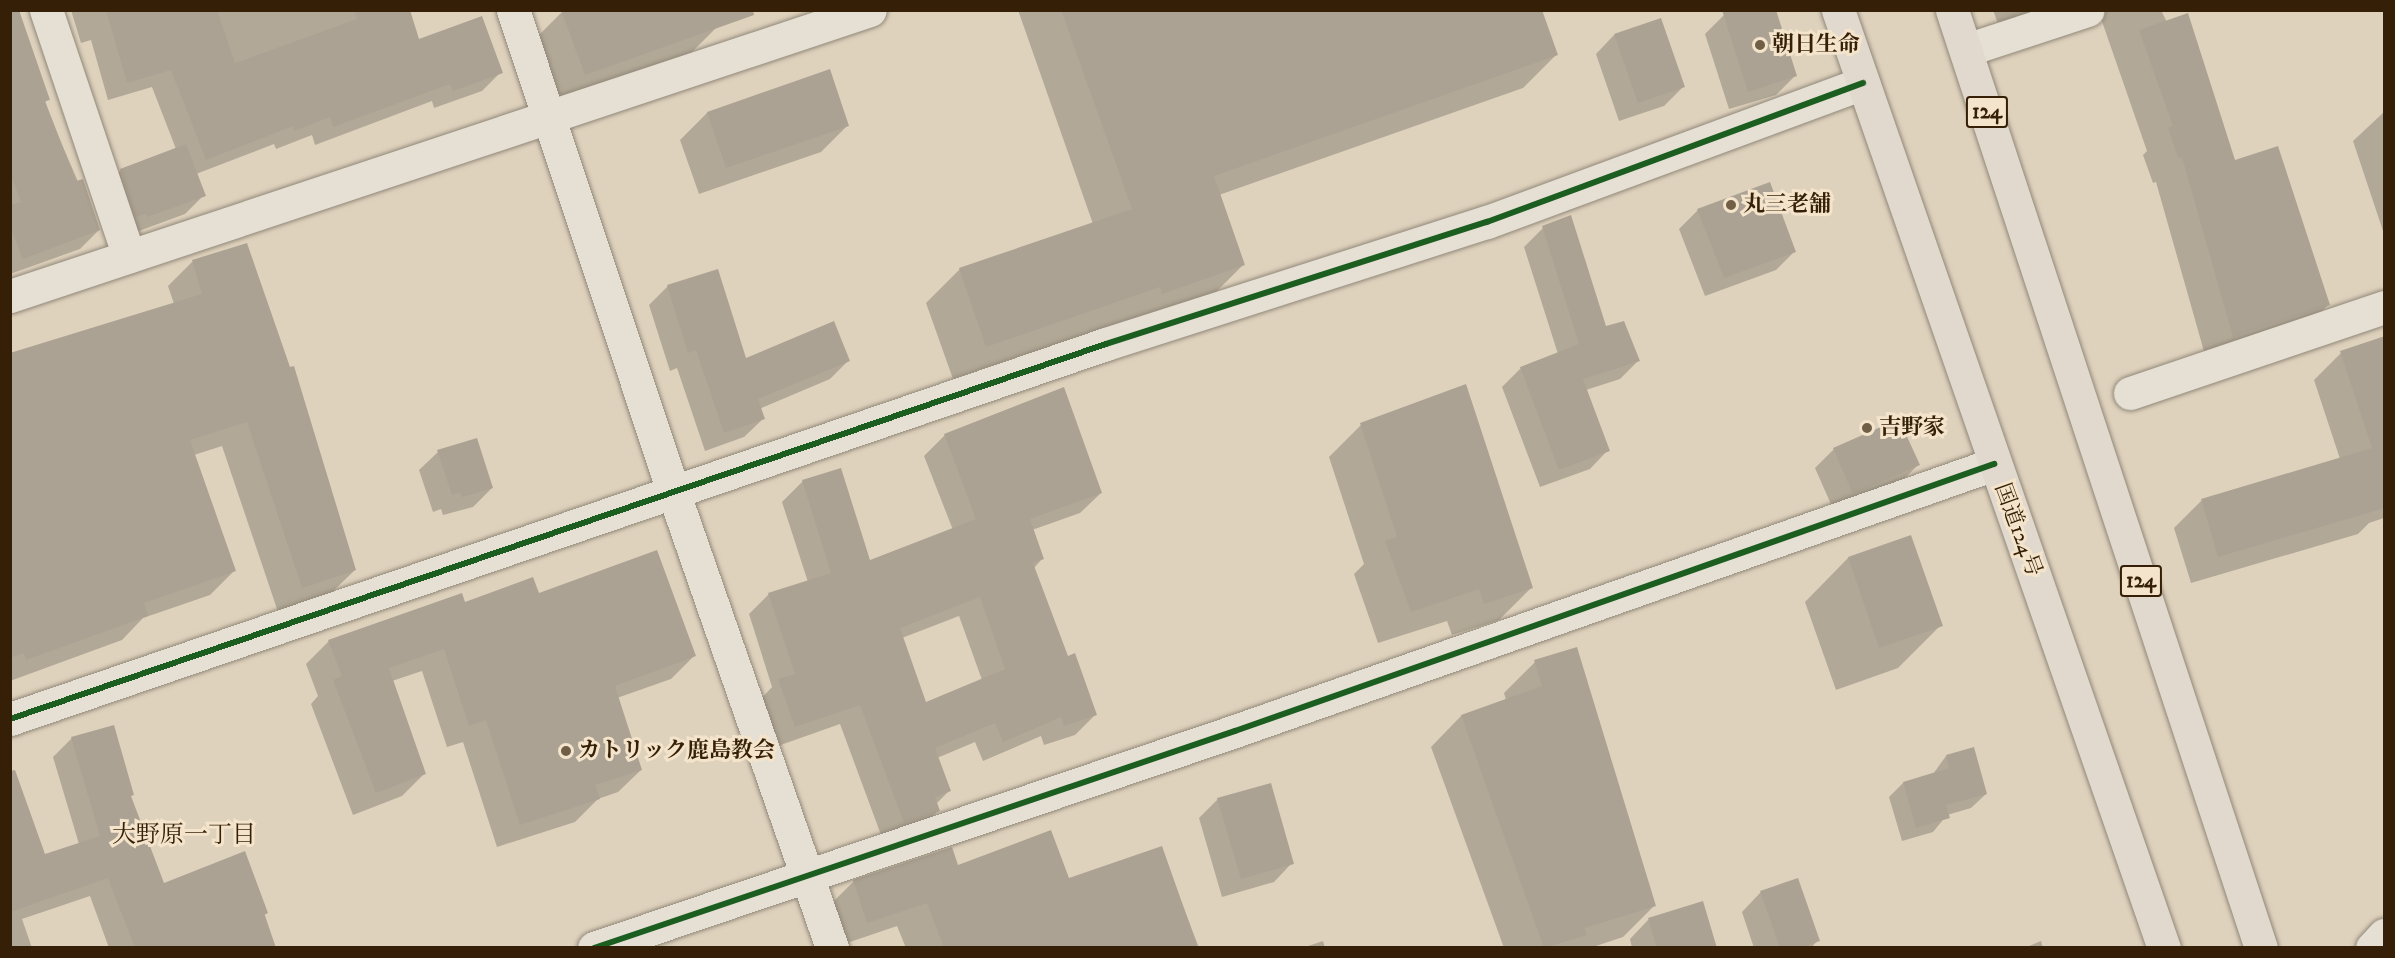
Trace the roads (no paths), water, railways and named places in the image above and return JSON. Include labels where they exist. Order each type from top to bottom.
[{"type":"highway","name":"国道124号","points":[[1838,10],[2164,948]]},
{"type":"highway","name":"124","points":[[1952,10],[2261,948]]},
{"type":"street","points":[[46,10],[129,256]]},
{"type":"street","points":[[513,10],[674,494],[832,948]]},
{"type":"street","points":[[10,296],[870,10]]},
{"type":"street","points":[[1966,50],[2088,10]]},
{"type":"street","points":[[10,719],[674,494],[1106,344],[1487,222],[1863,82]]},
{"type":"street","points":[[2130,393],[2385,307]]},
{"type":"street","points":[[594,948],[1235,731],[1994,464]]},
{"type":"street","points":[[2372,948],[2385,935]]},
{"type":"place","name":"朝日生命","points":[[1760,45]]},
{"type":"place","name":"丸三老舗","points":[[1731,205]]},
{"type":"place","name":"吉野家","points":[[1867,428]]},
{"type":"place","name":"カトリック鹿島教会","points":[[566,751]]},
{"type":"district","name":"大野原一丁目","points":[[184,836]]}]
